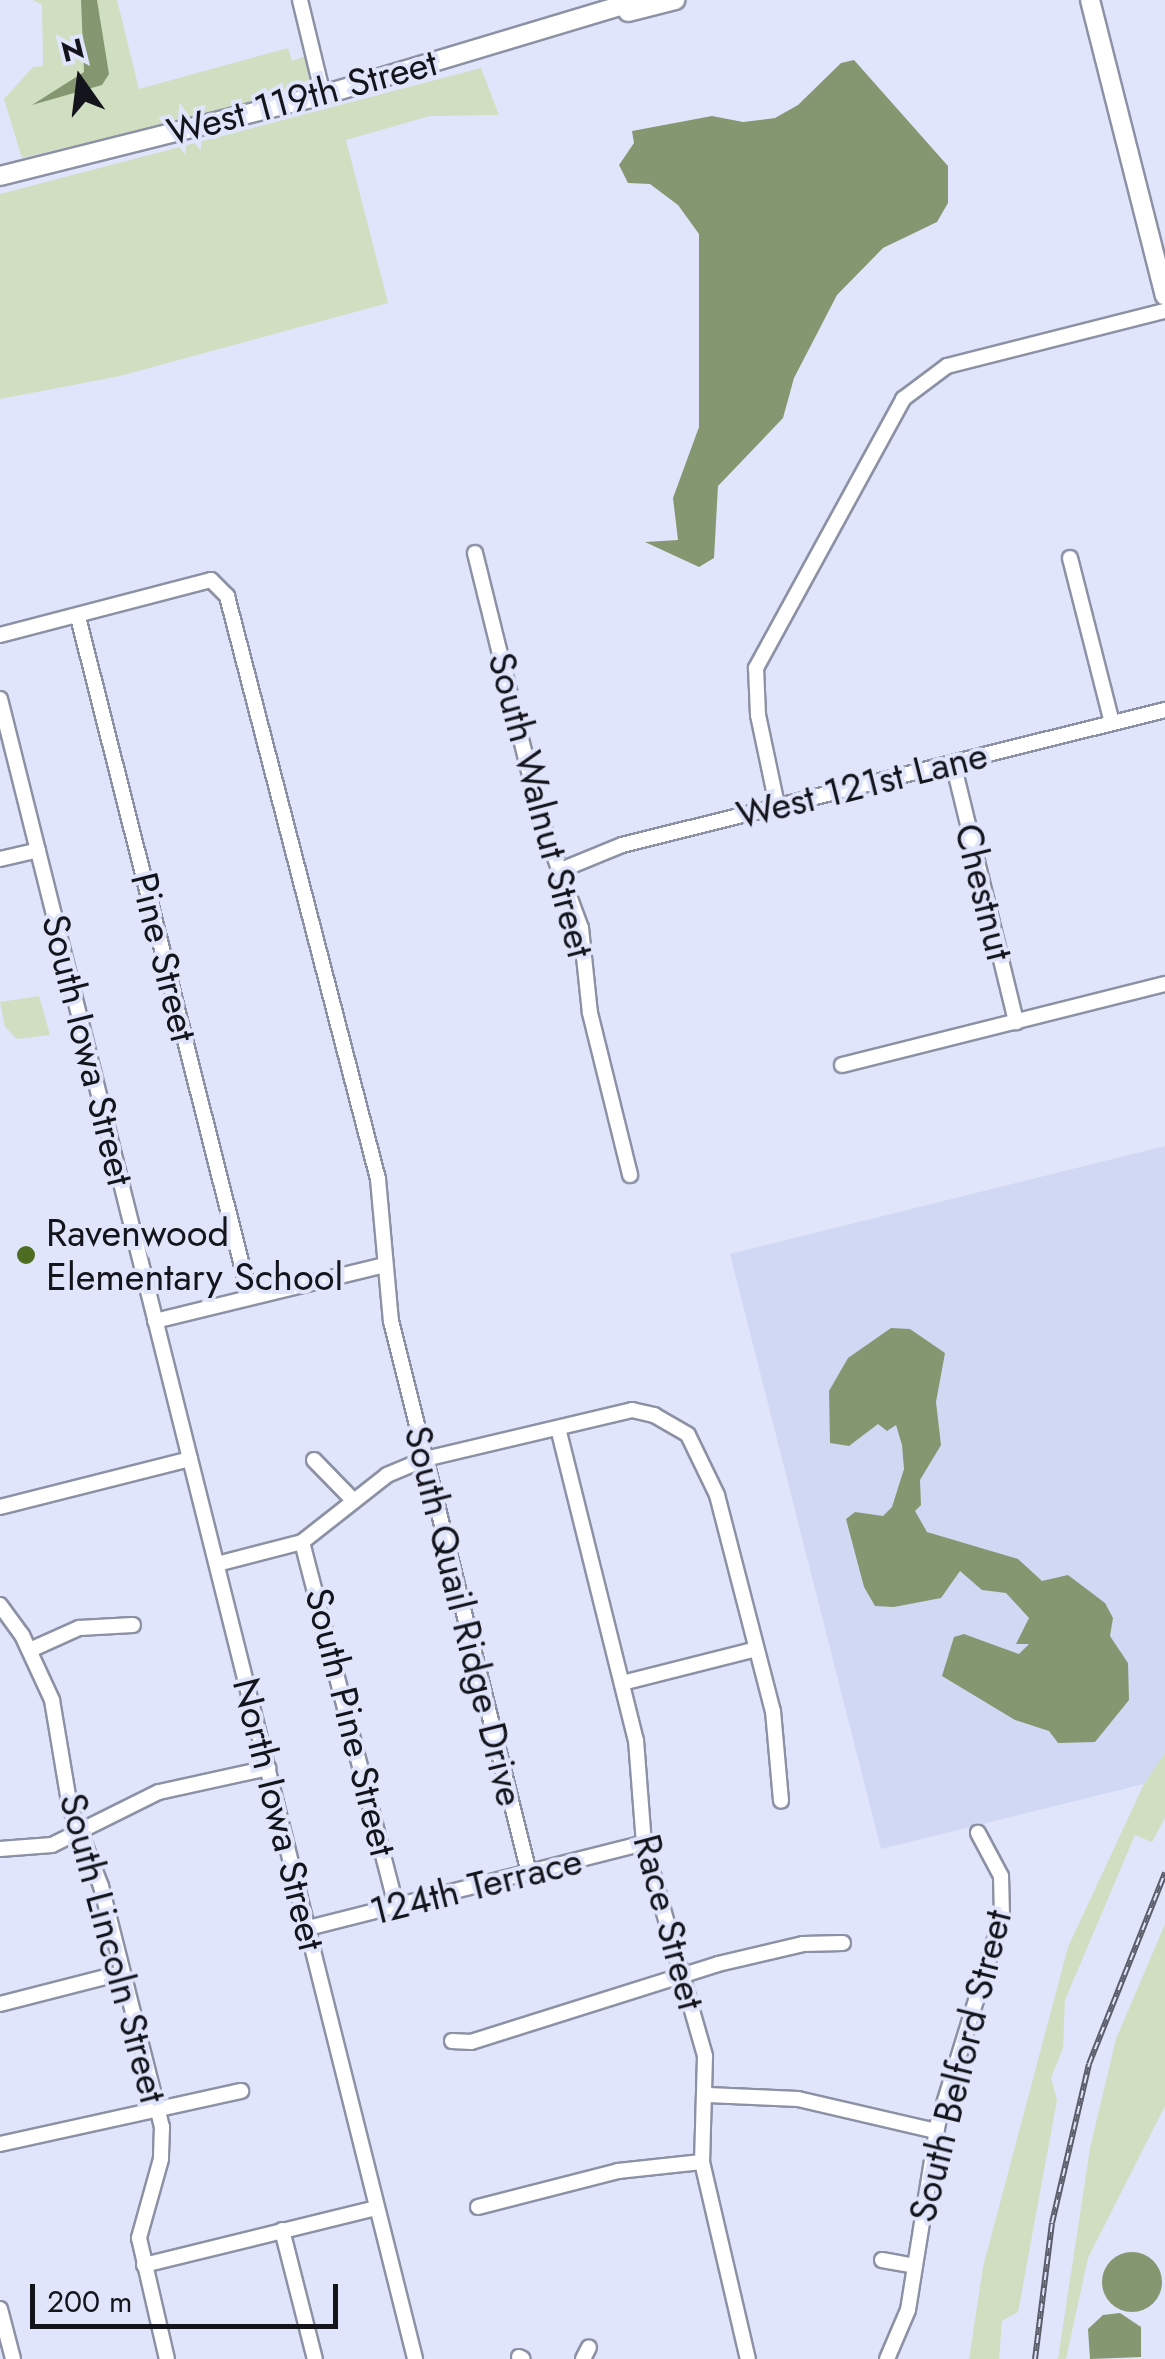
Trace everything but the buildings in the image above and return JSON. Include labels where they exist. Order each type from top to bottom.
[{"type":"main road","name":"West 119th Street","points":[[0,176],[324,96],[640,0]]},
{"type":"main road","name":"West 119th Street","points":[[486,46],[676,0]]},
{"type":"main road","points":[[1090,0],[1165,296]]},
{"type":"street","points":[[300,0],[324,96]]},
{"type":"street","points":[[778,805],[758,715],[756,668],[903,399],[947,366],[1165,311]]},
{"type":"street","name":"South Walnut Street","points":[[475,553],[541,820],[581,928],[590,1013],[630,1174]]},
{"type":"street","points":[[1070,558],[1112,723]]},
{"type":"street","name":"South Quail Ridge Drive","points":[[78,617],[211,580],[227,596],[378,1179],[384,1265],[400,1359],[529,1873]]},
{"type":"street","points":[[0,635],[78,617]]},
{"type":"street","name":"Pine Street","points":[[78,617],[250,1297]]},
{"type":"street","name":"South Iowa Street","points":[[0,700],[190,1458]]},
{"type":"street","name":"West 121st Lane","points":[[561,870],[622,845],[1165,710]]},
{"type":"street","name":"Chestnut","points":[[953,763],[1016,1022]]},
{"type":"street","points":[[0,859],[38,850]]},
{"type":"street","points":[[842,1065],[1165,984]]},
{"type":"street","points":[[156,1321],[384,1265]]},
{"type":"street","points":[[217,1564],[302,1542],[386,1474],[425,1459],[632,1410],[679,1426],[703,1455],[717,1495],[772,1711],[781,1800]]},
{"type":"street","name":"Race Street","points":[[558,1428],[636,1740],[644,1843],[705,2056],[708,2095],[702,2162],[748,2359]]},
{"type":"street","points":[[0,1506],[190,1458]]},
{"type":"street","name":"North Iowa Street","points":[[190,1458],[414,2359]]},
{"type":"street","points":[[314,1460],[354,1501]]},
{"type":"street","name":"South Pine Street","points":[[302,1542],[396,1905]]},
{"type":"street","name":"South Lincoln Street","points":[[0,1605],[30,1650],[55,1712],[79,1835],[101,1886],[158,2113],[162,2159],[139,2227],[167,2359]]},
{"type":"street","points":[[30,1650],[78,1628],[133,1625]]},
{"type":"street","points":[[622,1683],[756,1649]]},
{"type":"street","points":[[0,1849],[36,1849],[79,1835],[159,1792],[268,1768]]},
{"type":"street","name":"South Belford Street","points":[[887,2359],[908,2310],[911,2265],[936,2131],[1002,1916],[1001,1876],[978,1833]]},
{"type":"street","name":"124th Terrace","points":[[308,1928],[644,1843]]},
{"type":"street","points":[[452,2041],[471,2042],[776,1949],[843,1943]]},
{"type":"street","points":[[0,2004],[122,1973]]},
{"type":"street","points":[[0,2144],[158,2113],[240,2091]]},
{"type":"street","points":[[708,2095],[798,2099],[936,2131]]},
{"type":"street","points":[[478,2207],[618,2172],[702,2162]]},
{"type":"street","points":[[144,2265],[376,2208]]},
{"type":"street","points":[[282,2230],[315,2359]]},
{"type":"street","points":[[882,2260],[911,2265]]},
{"type":"street","points":[[0,2309],[12,2359]]},
{"type":"shaded area","points":[[33,0],[117,0],[139,89],[288,48],[292,61],[305,56],[310,85],[301,93],[22,158],[4,99],[33,67],[43,66],[42,5]]},
{"type":"shaded area","points":[[81,0],[97,0],[109,74],[102,85],[32,105],[84,72]]},
{"type":"shaded area","points":[[854,60],[948,166],[948,203],[937,222],[883,248],[837,295],[794,378],[783,418],[718,486],[714,558],[699,567],[645,542],[678,540],[673,498],[699,427],[699,234],[678,205],[650,184],[628,183],[619,165],[634,143],[632,131],[712,116],[743,122],[775,118],[798,105],[841,63]]},
{"type":"shaded area","points":[[481,68],[499,115],[430,116],[346,140],[388,303],[120,376],[0,399],[0,194]]},
{"type":"shaded area","points":[[39,996],[50,1035],[17,1039],[5,1027],[0,1002]]},
{"type":"shaded area","points":[[1165,1146],[1165,1753],[1144,1784],[881,1849],[730,1254]]},
{"type":"shaded area","points":[[891,1328],[910,1329],[945,1353],[936,1402],[941,1445],[920,1480],[921,1505],[915,1511],[927,1532],[1018,1559],[1042,1581],[1068,1575],[1105,1603],[1113,1618],[1110,1636],[1128,1663],[1129,1700],[1095,1742],[1058,1743],[1049,1731],[1015,1720],[942,1676],[954,1637],[964,1634],[1019,1654],[1029,1644],[1016,1644],[1029,1618],[1006,1593],[982,1590],[960,1571],[941,1598],[894,1607],[875,1606],[864,1587],[846,1519],[855,1512],[883,1516],[892,1507],[904,1469],[902,1445],[896,1425],[887,1431],[878,1424],[849,1446],[830,1443],[829,1391],[848,1358]]},
{"type":"shaded area","points":[[1165,1753],[1165,1818],[1152,1842],[1135,1835],[1065,2000],[1063,2048],[1051,2078],[1057,2100],[1018,2312],[1002,2321],[999,2359],[969,2359],[983,2267],[1068,1947],[1144,1784]]},
{"type":"shaded area","points":[[1165,1924],[1165,2106],[1088,2258],[1066,2359],[1058,2359],[1090,2148],[1116,2039]]},
{"type":"shaded area","points":[[1132,2252],[1153,2261],[1162,2282],[1153,2303],[1132,2312],[1111,2303],[1102,2282],[1111,2261]]},
{"type":"shaded area","points":[[1120,2313],[1141,2327],[1141,2357],[1090,2359],[1088,2329],[1103,2315]]},
{"type":"railway","points":[[1035,2359],[1052,2223],[1089,2064],[1165,1873]]},
{"type":"place","name":"Ravenwood Elementary School","points":[[26,1255]]}]
